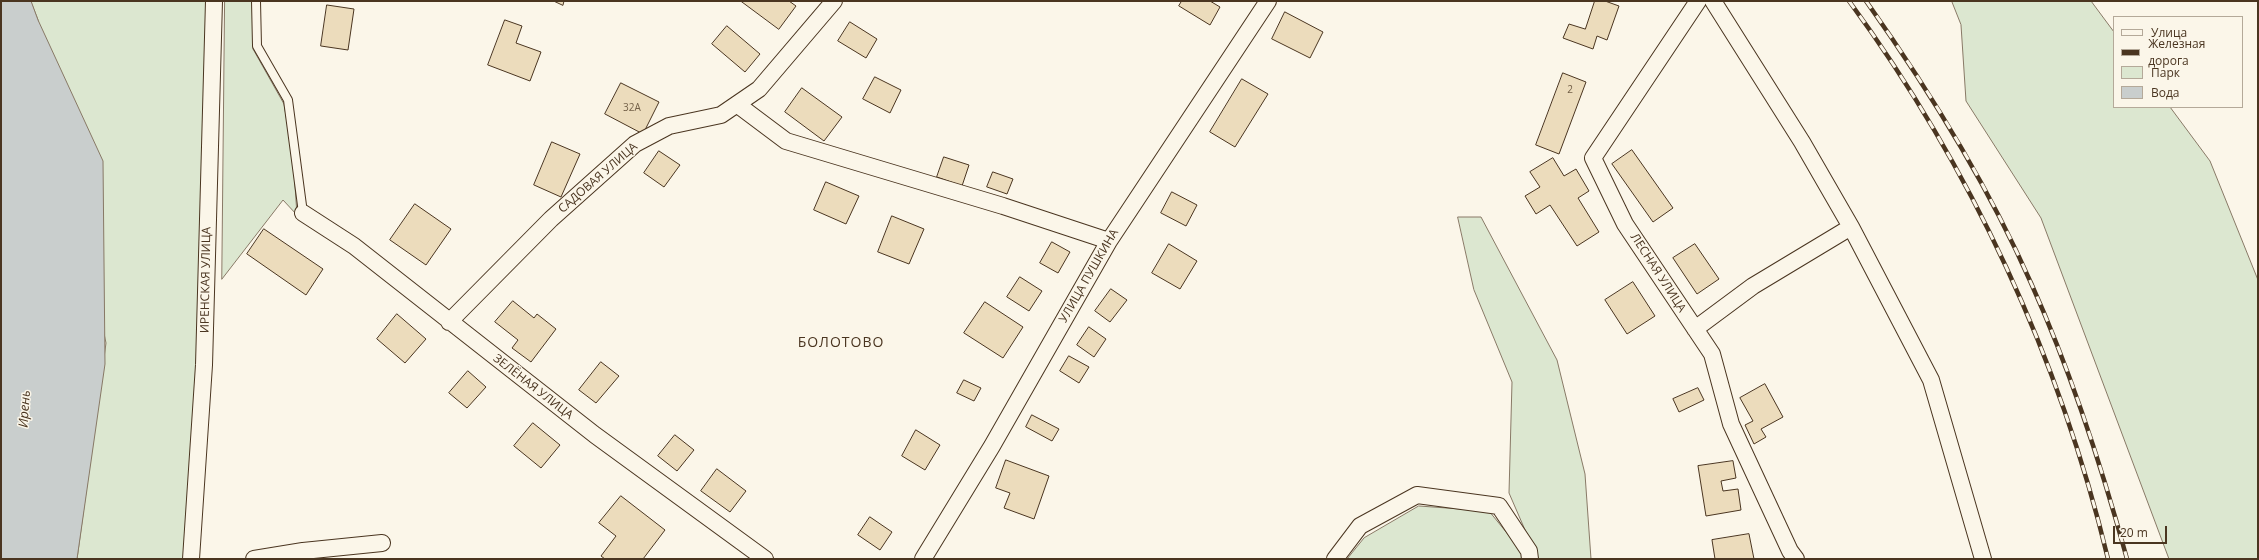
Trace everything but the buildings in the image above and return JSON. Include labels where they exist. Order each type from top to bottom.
[{"type":"street","name":"ИРЕНСКАЯ УЛИЦА","points":[[191,559],[204,365],[214,1]]},
{"type":"street","name":"САДОВАЯ УЛИЦА","points":[[450,322],[551,219],[635,144],[669,126],[721,115],[738,105],[759,89],[834,1]]},
{"type":"street","name":"УЛИЦА ПУШКИНА","points":[[923,559],[992,446],[1109,241],[1268,1]]},
{"type":"street","name":"ЛЕСНАЯ УЛИЦА","points":[[1698,1],[1593,158],[1626,224],[1712,354],[1731,424],[1790,551],[1796,559]]},
{"type":"street","points":[[1713,1],[1802,142],[1851,227],[1931,380],[1983,559]]},
{"type":"street","points":[[738,105],[786,141],[1003,206],[1109,241]]},
{"type":"street","name":"ЗЕЛЁНАЯ УЛИЦА","points":[[303,213],[354,246],[595,435],[764,559]]},
{"type":"street","points":[[1695,329],[1753,286],[1851,227]]},
{"type":"street","points":[[1335,559],[1360,526],[1417,495],[1499,506],[1529,551],[1530,559]]},
{"type":"street","points":[[254,559],[303,551],[382,543]]},
{"type":"lane","points":[[256,1],[257,46],[288,100],[303,213]]},
{"type":"green space","points":[[31,1],[214,1],[191,559],[77,559],[106,343],[38,20]]},
{"type":"green space","points":[[225,1],[253,1],[253,49],[284,104],[293,156],[297,215],[283,200],[222,279]]},
{"type":"green space","points":[[1952,1],[2091,1],[2113,31],[2113,108],[2171,108],[2210,161],[2258,280],[2258,559],[2169,559],[2041,218],[1966,101],[1961,25]]},
{"type":"green space","points":[[1458,217],[1481,217],[1557,360],[1585,474],[1591,559],[1534,559],[1532,546],[1509,493],[1512,382],[1474,290]]},
{"type":"green space","points":[[1419,506],[1489,511],[1524,554],[1524,559],[1347,559],[1364,538]]},
{"type":"water","name":"Ирень","points":[[1,1],[31,1],[38,20],[103,161],[105,364],[77,559],[1,559]]},
{"type":"railway","points":[[1849,1],[1893,64],[1934,130],[1972,198],[2006,267],[2037,338],[2064,411],[2088,484],[2108,559]]},
{"type":"railway","points":[[1866,1],[1956,138],[1996,209],[2014,246],[2046,317],[2072,384],[2096,453],[2127,559]]},
{"type":"district","name":"БОЛОТОВО","points":[[841,343]]}]
